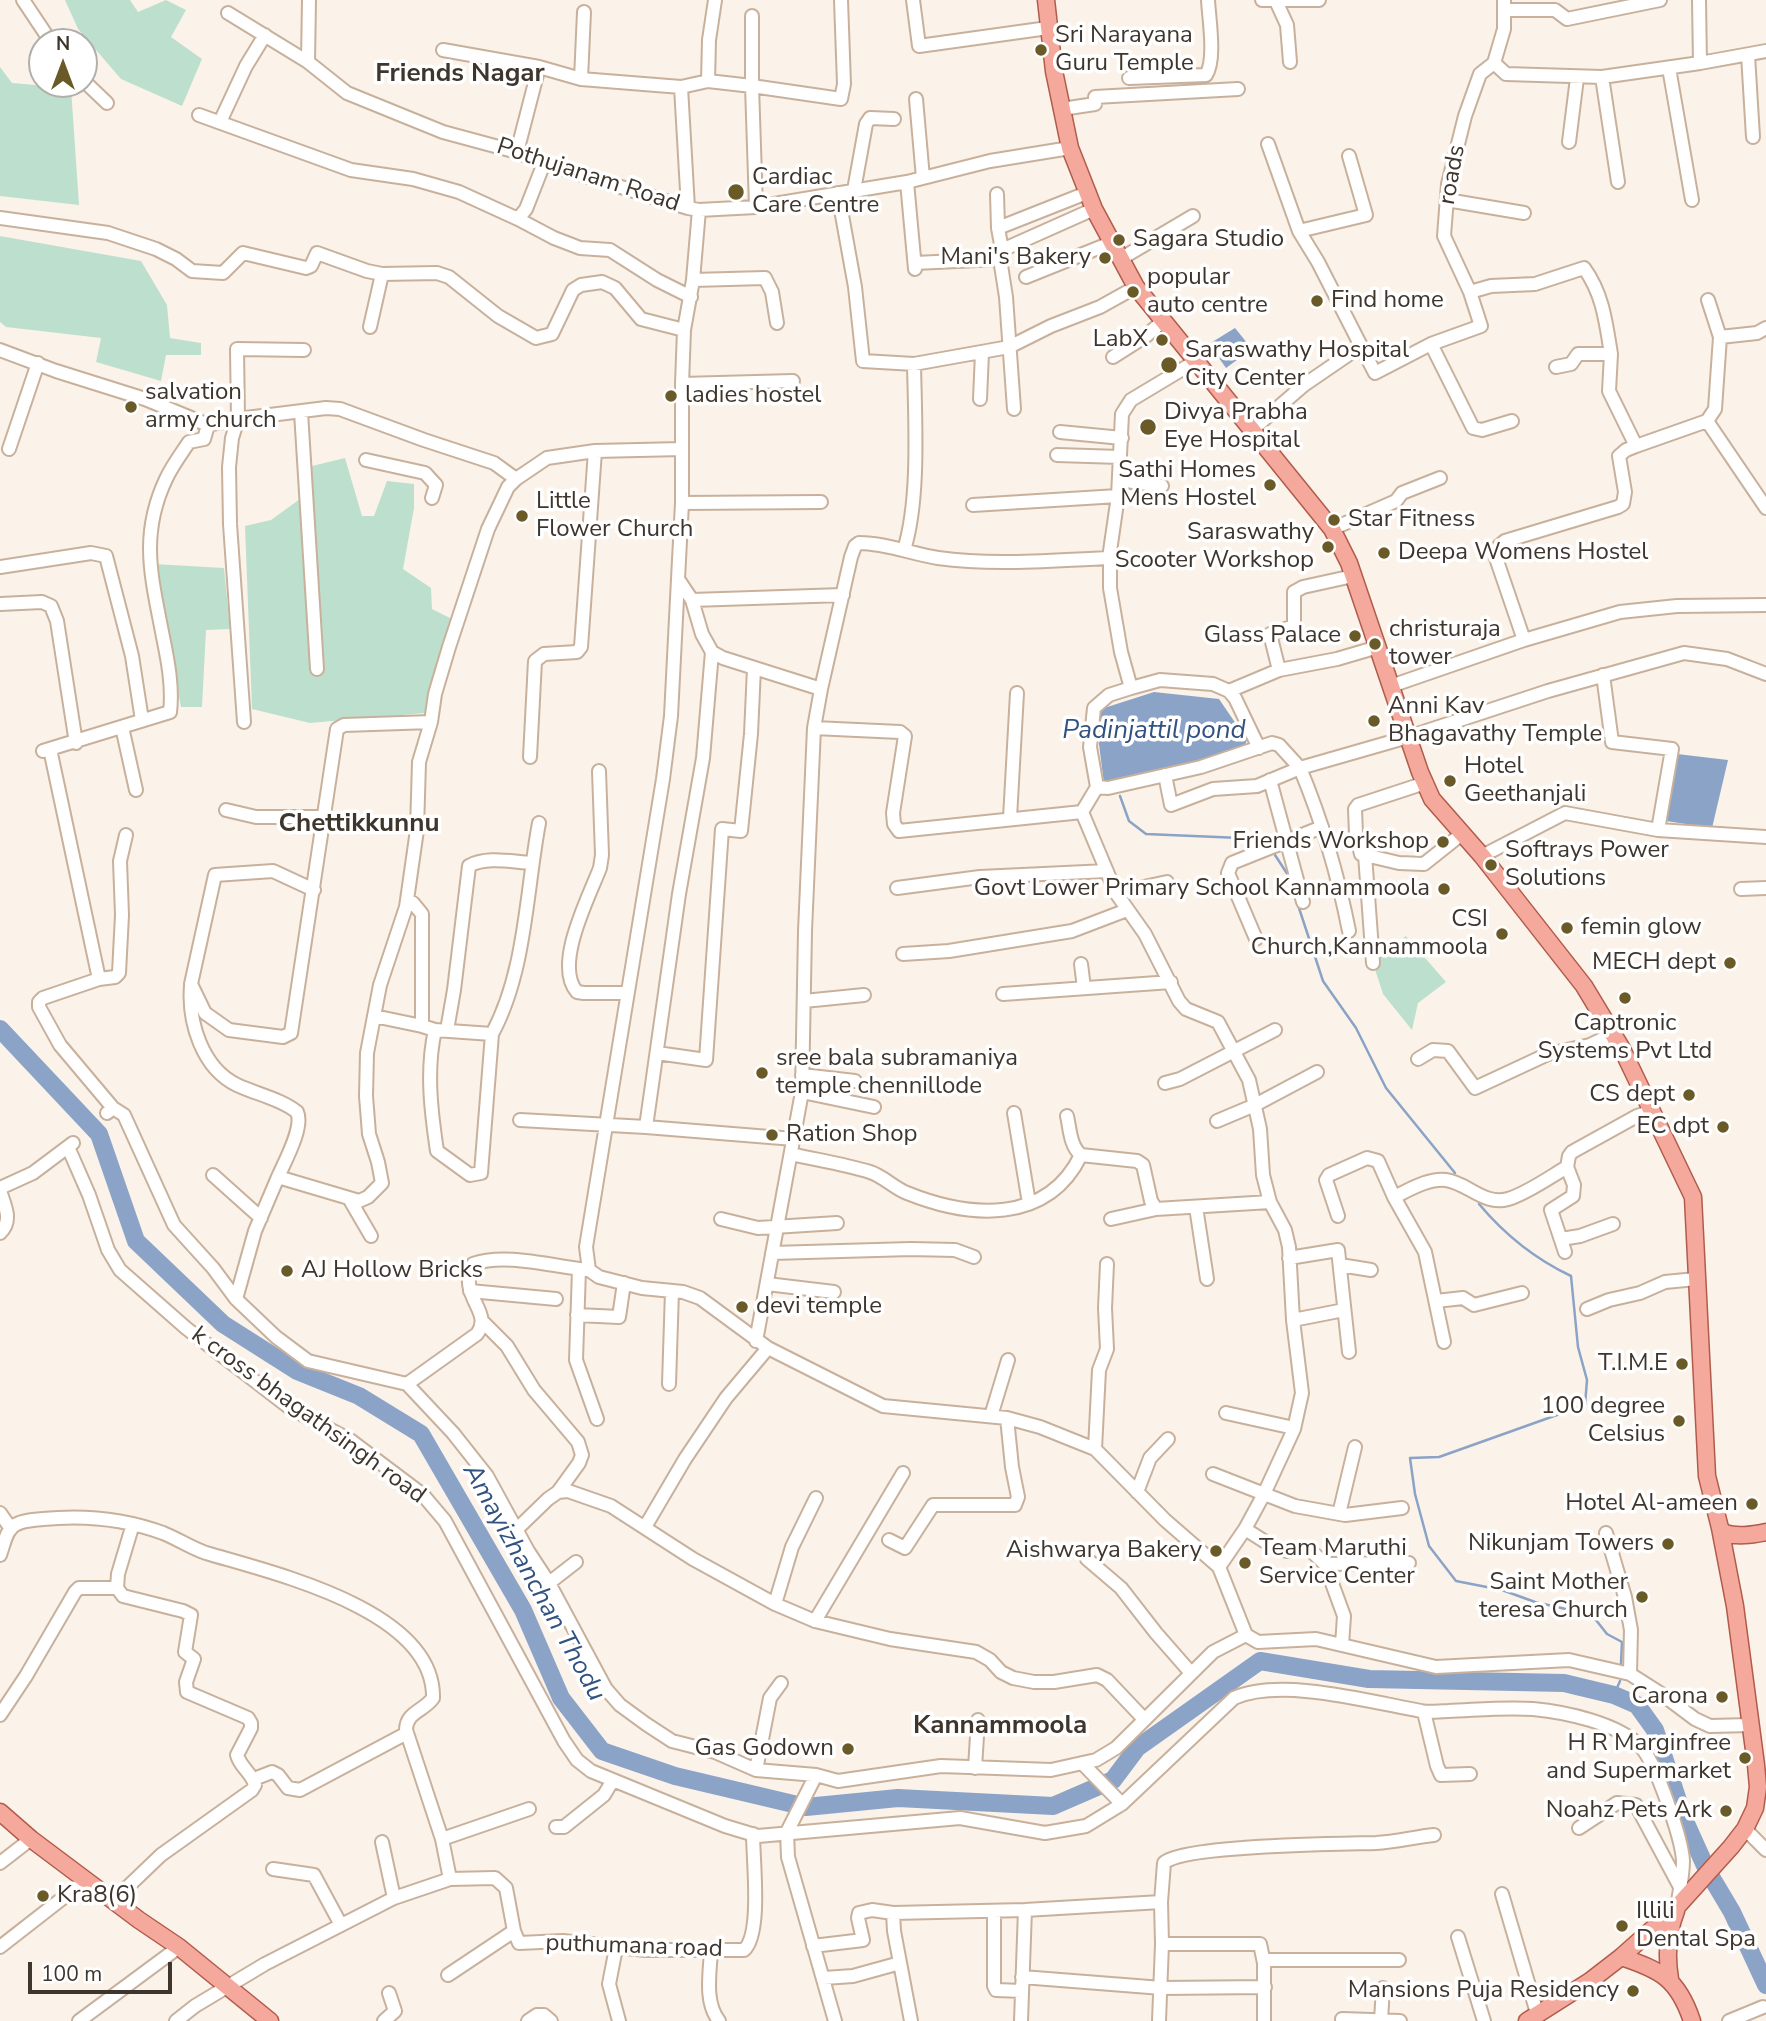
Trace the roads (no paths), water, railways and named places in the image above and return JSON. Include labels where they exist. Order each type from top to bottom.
[{"type":"main road","points":[[1046,0],[1054,71],[1070,148],[1094,209],[1136,287],[1332,529],[1353,576],[1432,799],[1482,856],[1584,986],[1613,1034],[1693,1196],[1707,1476],[1735,1606],[1758,1787],[1755,1808],[1745,1829],[1731,1847],[1621,1957],[1590,1981],[1532,2017]]},
{"type":"main road","points":[[1720,1528],[1727,1535],[1758,1534]]},
{"type":"main road","points":[[1727,1570],[1734,1551],[1758,1534]]},
{"type":"main road","points":[[0,1812],[31,1839],[179,1947],[270,2021]]},
{"type":"main road","points":[[1681,1897],[1670,1924],[1667,1946],[1670,1979],[1692,2021]]},
{"type":"main road","points":[[1621,1957],[1650,1966],[1670,1979]]},
{"type":"street","points":[[23,0],[42,28]]},
{"type":"street","points":[[308,62],[309,0]]},
{"type":"street","points":[[708,81],[709,40],[715,0]]},
{"type":"street","points":[[443,50],[539,67],[582,79],[681,87],[708,81],[841,99],[845,84],[841,0]]},
{"type":"street","points":[[913,0],[919,46],[1048,27]]},
{"type":"street","points":[[1129,78],[1206,75],[1211,58],[1209,0]]},
{"type":"street","points":[[1262,0],[1319,0]]},
{"type":"street","points":[[1660,0],[1567,19],[1555,10],[1504,5],[1501,42],[1494,63],[1506,74],[1602,77],[1766,51]]},
{"type":"street","points":[[1699,0],[1700,63]]},
{"type":"street","points":[[1276,1],[1287,25],[1290,62]]},
{"type":"street","points":[[582,79],[584,12]]},
{"type":"street","name":"Pothujanam Road","points":[[228,13],[308,62],[347,93],[443,132],[516,152],[694,209],[756,207],[907,182],[990,161],[1070,148]]},
{"type":"street","points":[[752,16],[756,207]]},
{"type":"street","points":[[220,122],[246,66],[265,34]]},
{"type":"street","points":[[1748,55],[1752,137]]},
{"type":"street","name":"roads","points":[[1431,344],[1481,326],[1470,292],[1444,236],[1448,184],[1465,116],[1480,74],[1494,63]]},
{"type":"street","points":[[516,152],[539,67]]},
{"type":"street","points":[[1669,68],[1692,200]]},
{"type":"street","points":[[1602,77],[1618,182]]},
{"type":"street","points":[[1569,142],[1577,78]]},
{"type":"street","points":[[597,1419],[576,1360],[577,1315],[671,716],[682,503],[684,330],[693,280],[694,209],[681,87]]},
{"type":"street","points":[[1062,109],[1095,104],[1095,97],[1238,89]]},
{"type":"street","points":[[98,94],[107,103]]},
{"type":"street","points":[[916,99],[923,178]]},
{"type":"street","points":[[199,115],[351,170],[413,179],[459,192],[580,248],[610,250],[657,280],[691,297]]},
{"type":"street","points":[[854,190],[866,124],[870,118],[894,119]]},
{"type":"street","points":[[1268,144],[1298,231],[1318,262],[1375,373],[1431,344],[1473,428],[1479,430],[1512,421]]},
{"type":"street","points":[[1298,231],[1366,215],[1349,156]]},
{"type":"street","points":[[518,219],[526,209],[544,163]]},
{"type":"street","points":[[907,182],[915,267],[1001,254],[1094,209]]},
{"type":"street","points":[[998,228],[1088,192]]},
{"type":"street","points":[[838,193],[855,288],[863,361],[914,364],[1009,347],[1051,326],[1100,307],[1136,287]]},
{"type":"street","points":[[997,194],[1014,409]]},
{"type":"street","points":[[1447,200],[1524,213]]},
{"type":"street","points":[[1122,258],[1194,216]]},
{"type":"street","points":[[0,218],[108,233],[156,248],[192,271],[223,273],[243,253],[306,268],[311,267],[317,253],[383,274],[437,273],[449,277],[498,316],[536,338],[552,334],[573,290],[581,285],[602,282],[615,288],[641,319],[684,330]]},
{"type":"street","points":[[1026,277],[1113,242]]},
{"type":"street","points":[[1470,292],[1491,286],[1535,284],[1584,268],[1596,284],[1604,312],[1611,354],[1609,391],[1636,446]]},
{"type":"street","points":[[370,327],[383,274]]},
{"type":"street","points":[[693,280],[765,278],[772,292],[778,323]]},
{"type":"street","points":[[1524,640],[1496,558],[1499,546],[1504,541],[1618,507],[1623,503],[1625,492],[1619,456],[1636,446],[1707,421],[1715,409],[1720,337],[1708,300]]},
{"type":"street","points":[[1113,357],[1146,336],[1164,320]]},
{"type":"street","points":[[1720,337],[1757,333],[1766,328]]},
{"type":"street","points":[[1252,430],[1304,385],[1361,346]]},
{"type":"street","points":[[244,722],[230,524],[229,467],[232,438],[238,419],[237,349],[304,350]]},
{"type":"street","points":[[0,351],[145,399],[208,425],[326,408],[340,409],[494,463],[516,479]]},
{"type":"street","points":[[980,399],[982,353]]},
{"type":"street","points":[[1556,366],[1571,365],[1578,354],[1611,354]]},
{"type":"street","points":[[1131,688],[1121,652],[1110,588],[1122,414],[1130,401],[1196,361]]},
{"type":"street","points":[[9,449],[38,363]]},
{"type":"street","points":[[904,550],[910,529],[915,456],[914,364]]},
{"type":"street","points":[[682,384],[793,382]]},
{"type":"street","points":[[301,412],[317,669]]},
{"type":"street","points":[[1707,421],[1766,508]]},
{"type":"street","points":[[99,979],[50,749],[43,751],[170,712],[166,650],[151,573],[149,534],[166,478],[189,442],[204,439],[208,425]]},
{"type":"street","points":[[1060,432],[1122,438]]},
{"type":"street","points":[[278,1177],[359,1201],[382,1183],[369,1134],[367,1053],[380,985],[406,907],[417,830],[419,762],[449,647],[488,529],[508,487],[547,458],[595,450],[682,449]]},
{"type":"street","points":[[530,757],[535,661],[544,654],[577,652],[582,647],[595,450]]},
{"type":"street","points":[[1057,455],[1120,457]]},
{"type":"street","points":[[366,460],[425,473],[436,485],[432,498]]},
{"type":"street","points":[[1332,529],[1396,500],[1402,493],[1440,478]]},
{"type":"street","points":[[1119,480],[1161,486]]},
{"type":"street","points":[[973,505],[1118,496]]},
{"type":"street","points":[[682,503],[821,502]]},
{"type":"street","points":[[756,1341],[802,1092],[814,728],[855,546],[867,543],[939,558],[1004,562],[1110,558]]},
{"type":"street","points":[[0,567],[92,553],[106,556],[132,656],[142,720]]},
{"type":"street","points":[[1279,670],[1270,634],[1294,626],[1293,592],[1303,587],[1353,576]]},
{"type":"street","points":[[646,1127],[679,894],[703,758],[712,652],[702,634],[692,600],[678,579]]},
{"type":"street","points":[[692,600],[843,594]]},
{"type":"street","points":[[0,604],[41,602],[51,606],[57,621],[76,743]]},
{"type":"street","points":[[1391,686],[1524,640],[1620,612],[1677,606],[1766,606]]},
{"type":"street","points":[[1228,691],[1279,670],[1337,659],[1378,647]]},
{"type":"street","points":[[712,652],[821,690]]},
{"type":"street","points":[[1165,775],[1171,804],[1213,789],[1257,786],[1300,768],[1408,737],[1548,691],[1684,653],[1727,659],[1766,674]]},
{"type":"street","points":[[657,1053],[706,1060],[722,829],[741,831],[751,734],[754,668]]},
{"type":"street","points":[[1602,675],[1612,742],[1672,749],[1658,830]]},
{"type":"street","points":[[1082,813],[1097,787],[1090,747],[1094,708],[1109,695],[1160,680],[1213,684],[1228,691],[1241,710],[1259,748]]},
{"type":"street","points":[[1010,818],[1017,693]]},
{"type":"street","points":[[191,984],[205,1013],[229,1030],[283,1037],[291,1033],[337,729],[344,725],[431,722]]},
{"type":"street","points":[[122,727],[136,790]]},
{"type":"street","points":[[814,728],[900,732],[905,736],[893,813],[894,824],[899,831],[1082,813]]},
{"type":"street","points":[[1097,787],[1108,788],[1201,767],[1272,743],[1279,746],[1300,768],[1322,827],[1349,931]]},
{"type":"street","points":[[600,771],[603,855],[570,949],[570,982],[577,992],[627,993]]},
{"type":"street","points":[[1270,780],[1303,902]]},
{"type":"street","points":[[1425,783],[1358,805],[1354,809],[1361,854],[1399,863],[1424,864],[1463,834]]},
{"type":"street","points":[[226,810],[256,817],[324,817]]},
{"type":"street","points":[[1082,813],[1116,893],[1145,934],[1175,994],[1186,1009],[1218,1022],[1249,1080],[1261,1129],[1263,1175],[1270,1202],[1285,1230],[1302,1393],[1294,1427],[1264,1494],[1245,1530],[1219,1567]]},
{"type":"street","points":[[1482,856],[1565,813],[1658,830],[1766,837]]},
{"type":"street","points":[[531,863],[488,861],[469,866],[454,990],[431,1051],[429,1077],[436,1151],[470,1175],[481,1173],[492,1034],[505,1007],[519,952],[539,823]]},
{"type":"street","points":[[1256,939],[1228,868],[1232,863],[1322,827]]},
{"type":"street","points":[[126,835],[120,861],[120,973],[115,977],[99,979],[43,998],[39,1007],[60,1045],[110,1111],[124,1115],[174,1225],[213,1268],[236,1299],[276,1337],[308,1361],[407,1384],[453,1433],[487,1476],[606,1689],[620,1705],[672,1741],[715,1752],[756,1770],[816,1775],[838,1781],[941,1766],[1051,1770],[1096,1760],[1116,1748],[1213,1652],[1246,1635]]},
{"type":"street","points":[[1365,855],[1373,963]]},
{"type":"street","points":[[236,1299],[246,1258],[300,1118],[297,1112],[234,1083],[215,1069],[202,1049],[189,1006],[191,984],[215,875],[273,871],[314,890]]},
{"type":"street","points":[[897,888],[980,877],[1107,871]]},
{"type":"street","points":[[1116,893],[1167,882]]},
{"type":"street","points":[[1741,889],[1766,888]]},
{"type":"street","points":[[406,907],[413,903],[422,914],[422,1026]]},
{"type":"street","points":[[903,954],[949,951],[1072,931],[1127,910]]},
{"type":"street","points":[[1081,964],[1084,988]]},
{"type":"street","points":[[1003,994],[1171,982]]},
{"type":"street","points":[[804,1001],[864,995]]},
{"type":"street","points":[[374,1016],[441,1030],[492,1034]]},
{"type":"street","points":[[1165,1083],[1180,1079],[1275,1030]]},
{"type":"street","points":[[1418,1059],[1433,1050],[1448,1051],[1475,1088],[1548,1054],[1590,1045],[1613,1034]]},
{"type":"street","points":[[1217,1121],[1255,1105],[1317,1072]]},
{"type":"street","points":[[802,1075],[855,1081]]},
{"type":"street","points":[[802,1092],[874,1107]]},
{"type":"street","points":[[1614,1224],[1563,1245],[1551,1210],[1573,1196],[1574,1185],[1567,1167],[1572,1152],[1651,1111]]},
{"type":"street","points":[[1014,1113],[1029,1203]]},
{"type":"street","points":[[1067,1116],[1076,1152],[1081,1155],[1137,1161],[1143,1165],[1151,1201],[1156,1209]]},
{"type":"street","points":[[520,1120],[794,1139]]},
{"type":"street","name":"k cross bhagathsingh road","points":[[0,1190],[33,1173],[70,1145],[108,1250],[120,1270],[186,1328],[290,1408],[350,1440],[423,1495],[445,1521],[564,1741],[577,1760],[591,1771],[725,1826],[758,1836],[960,1818],[1045,1833],[1086,1826],[1122,1804],[1234,1698],[1248,1692],[1268,1690],[1315,1693],[1398,1705],[1424,1712],[1530,1709],[1573,1714],[1620,1732],[1641,1748],[1654,1769],[1683,1857],[1681,1897]]},
{"type":"street","points":[[791,1154],[872,1172],[906,1193],[972,1212],[1003,1212],[1044,1198],[1073,1172],[1081,1155]]},
{"type":"street","points":[[1338,1216],[1326,1180],[1329,1175],[1367,1158],[1378,1161],[1394,1197],[1425,1252],[1444,1342]]},
{"type":"street","points":[[1394,1197],[1424,1183],[1445,1180],[1463,1186],[1478,1196],[1496,1200],[1509,1199],[1567,1167]]},
{"type":"street","points":[[213,1175],[261,1219]]},
{"type":"street","points":[[0,1190],[8,1217],[6,1227],[0,1233]]},
{"type":"street","points":[[350,1200],[371,1236]]},
{"type":"street","points":[[1111,1219],[1156,1209],[1270,1202]]},
{"type":"street","points":[[1196,1207],[1207,1279]]},
{"type":"street","points":[[721,1219],[758,1228],[837,1223]]},
{"type":"street","points":[[772,1253],[911,1249],[955,1250],[974,1257]]},
{"type":"street","points":[[1289,1258],[1338,1250],[1349,1352]]},
{"type":"street","points":[[517,1529],[558,1492],[582,1455],[578,1443],[534,1390],[507,1346],[483,1322],[470,1291],[469,1273],[473,1264],[489,1259],[533,1261],[584,1269],[599,1277],[700,1298],[768,1349],[883,1406],[1007,1418],[1041,1427],[1096,1450],[1165,1520],[1219,1567],[1246,1635],[1258,1642],[1316,1639],[1436,1667],[1569,1660],[1630,1674],[1695,1719],[1710,1726],[1751,1725]]},
{"type":"street","points":[[1096,1450],[1099,1370],[1107,1349],[1107,1264]]},
{"type":"street","points":[[1340,1265],[1371,1270]]},
{"type":"street","points":[[1587,1309],[1609,1300],[1640,1293],[1665,1282],[1696,1279]]},
{"type":"street","points":[[577,1315],[619,1317],[624,1283]]},
{"type":"street","points":[[767,1284],[834,1292]]},
{"type":"street","points":[[470,1291],[556,1299]]},
{"type":"street","points":[[669,1384],[672,1291]]},
{"type":"street","points":[[1436,1301],[1463,1298],[1475,1304],[1522,1293]]},
{"type":"street","points":[[1293,1320],[1344,1310]]},
{"type":"street","points":[[407,1384],[477,1334],[483,1322]]},
{"type":"street","points":[[645,1527],[685,1459],[726,1398],[768,1349]]},
{"type":"street","points":[[991,1416],[1008,1360]]},
{"type":"street","points":[[1226,1413],[1294,1427]]},
{"type":"street","points":[[889,1540],[905,1548],[933,1505],[1015,1505],[1018,1497],[1007,1418]]},
{"type":"street","points":[[1137,1492],[1150,1458],[1168,1439]]},
{"type":"street","points":[[1339,1514],[1355,1447]]},
{"type":"street","points":[[815,1621],[903,1473]]},
{"type":"street","points":[[1213,1474],[1295,1506],[1339,1514],[1402,1508]]},
{"type":"street","points":[[558,1492],[568,1491],[611,1506],[693,1559],[775,1604],[815,1621],[890,1639],[976,1652],[1013,1678],[1054,1682],[1097,1675],[1107,1680],[1144,1719]]},
{"type":"street","points":[[775,1604],[792,1547],[816,1498]]},
{"type":"street","points":[[0,1513],[10,1529]]},
{"type":"street","points":[[0,1555],[10,1529],[24,1521],[74,1516],[133,1524],[164,1533],[202,1552],[286,1576],[375,1614],[419,1652],[430,1674],[433,1698],[428,1706],[410,1715],[406,1721],[407,1733],[442,1839],[450,1879]]},
{"type":"street","points":[[114,1900],[161,1855],[252,1790],[255,1785],[254,1779],[237,1755],[251,1728],[248,1718],[187,1692],[186,1682],[194,1659],[185,1652],[184,1647],[191,1615],[123,1596],[117,1588],[118,1574],[133,1524]]},
{"type":"street","points":[[1245,1530],[1275,1548],[1287,1551],[1309,1549],[1325,1564],[1344,1616],[1342,1645]]},
{"type":"street","points":[[1606,1533],[1625,1597],[1631,1630],[1630,1674]]},
{"type":"street","points":[[1087,1559],[1121,1588],[1191,1673]]},
{"type":"street","points":[[549,1583],[576,1562]]},
{"type":"street","points":[[1325,1564],[1409,1563]]},
{"type":"street","points":[[0,1715],[75,1592],[79,1588],[117,1588]]},
{"type":"street","points":[[756,1770],[770,1698],[781,1683]]},
{"type":"street","points":[[1424,1712],[1441,1775],[1470,1774]]},
{"type":"street","points":[[975,1768],[978,1720]]},
{"type":"street","points":[[254,1779],[272,1772],[278,1775],[288,1788],[300,1790],[407,1733]]},
{"type":"street","points":[[1082,1763],[1122,1804]]},
{"type":"street","points":[[816,1775],[787,1832],[788,1857],[835,2021]]},
{"type":"street","points":[[556,1827],[564,1827],[604,1795],[613,1780]]},
{"type":"street","points":[[1579,1828],[1617,1803],[1636,1805],[1681,1897]]},
{"type":"street","points":[[442,1839],[528,1809]]},
{"type":"street","points":[[1745,1829],[1766,1837]]},
{"type":"street","points":[[1745,1829],[1766,1850]]},
{"type":"street","name":"puthumana road","points":[[176,2021],[195,2006],[265,1964],[394,1898],[450,1879],[495,1878],[502,1882],[506,1888],[513,1931],[519,1943],[563,1941],[616,1948],[744,1950],[750,1945],[754,1926],[753,1834]]},
{"type":"street","points":[[1158,2021],[1162,1988],[1161,1902],[1164,1863],[1169,1859],[1220,1850],[1376,1843],[1434,1835]]},
{"type":"street","points":[[0,1863],[31,1839]]},
{"type":"street","points":[[382,1842],[394,1898]]},
{"type":"street","points":[[273,1869],[314,1875],[341,1925]]},
{"type":"street","points":[[0,1947],[86,1880]]},
{"type":"street","points":[[1502,1894],[1532,2017]]},
{"type":"street","points":[[813,1946],[863,1940],[859,1913],[872,1910],[893,1913],[994,1911],[1161,1902]]},
{"type":"street","points":[[1021,2021],[1024,1910]]},
{"type":"street","points":[[994,1911],[993,1986],[996,1990],[1022,1991]]},
{"type":"street","points":[[893,1913],[911,2021]]},
{"type":"street","points":[[448,1975],[513,1931]]},
{"type":"street","points":[[1458,1937],[1484,2021]]},
{"type":"street","points":[[1162,1944],[1260,1944],[1264,1963],[1264,2021]]},
{"type":"street","points":[[79,2021],[179,1947]]},
{"type":"street","points":[[616,1948],[610,1984],[619,2021]]},
{"type":"street","points":[[711,1950],[710,1999],[713,2014],[719,2021]]},
{"type":"street","points":[[1264,1963],[1269,1960],[1399,1960]]},
{"type":"street","points":[[824,1978],[853,1976],[900,1963]]},
{"type":"street","points":[[1022,1977],[1162,1988],[1265,1987]]},
{"type":"street","points":[[1342,2019],[1390,2020],[1383,1989]]},
{"type":"street","points":[[384,2021],[395,2011],[389,1993]]},
{"type":"street","points":[[1729,2021],[1763,2007]]},
{"type":"street","points":[[528,2021],[537,2015],[544,2015],[551,2021]]},
{"type":"water","points":[[1235,328],[1252,349],[1226,368],[1209,344]]},
{"type":"water","name":"Padinjattil pond","points":[[1154,692],[1219,699],[1247,740],[1245,745],[1230,752],[1104,784],[1099,744],[1101,709]]},
{"type":"water","points":[[1677,754],[1728,760],[1712,828],[1666,821]]},
{"type":"waterway","points":[[1120,796],[1129,821],[1146,834],[1264,839],[1266,842]]},
{"type":"waterway","points":[[1275,855],[1288,875],[1296,899]]},
{"type":"waterway","points":[[1298,905],[1323,981],[1356,1028],[1386,1088],[1455,1173]]},
{"type":"waterway","name":"Amayizhanchan Thodu","points":[[0,1029],[99,1134],[136,1241],[223,1324],[297,1371],[359,1396],[421,1434],[523,1610],[561,1698],[602,1751],[675,1776],[806,1807],[898,1798],[1053,1806],[1113,1780],[1137,1748],[1260,1661],[1369,1679],[1564,1683],[1614,1695],[1637,1705],[1655,1730],[1684,1819],[1766,1985]]},
{"type":"waterway","points":[[1479,1204],[1521,1245],[1571,1276],[1578,1347],[1587,1380],[1585,1405],[1439,1457],[1410,1458],[1415,1494],[1429,1546],[1456,1581],[1502,1590],[1535,1602],[1592,1615],[1607,1634],[1622,1642],[1621,1663]]},
{"type":"waterway","points":[[1614,1695],[1620,1681]]},
{"type":"place","name":"Sri Narayana Guru Temple","points":[[1041,50]]},
{"type":"place","name":"Cardiac Care Centre","points":[[736,192]]},
{"type":"place","name":"Sagara Studio","points":[[1119,240]]},
{"type":"place","name":"Mani's Bakery","points":[[1105,258]]},
{"type":"place","name":"popular auto centre","points":[[1133,292]]},
{"type":"place","name":"Find home","points":[[1317,301]]},
{"type":"place","name":"LabX","points":[[1162,340]]},
{"type":"place","name":"Saraswathy Hospital City Center","points":[[1169,365]]},
{"type":"place","name":"ladies hostel","points":[[671,396]]},
{"type":"place","name":"salvation army church","points":[[131,407]]},
{"type":"place","name":"Divya Prabha Eye Hospital","points":[[1148,427]]},
{"type":"place","name":"Sathi Homes Mens Hostel","points":[[1270,485]]},
{"type":"place","name":"Little Flower Church","points":[[522,516]]},
{"type":"place","name":"Star Fitness","points":[[1334,520]]},
{"type":"place","name":"Saraswathy Scooter Workshop","points":[[1328,547]]},
{"type":"place","name":"Deepa Womens Hostel","points":[[1384,553]]},
{"type":"place","name":"Glass Palace","points":[[1355,636]]},
{"type":"place","name":"christuraja tower","points":[[1375,644]]},
{"type":"place","name":"Anni Kav Bhagavathy Temple","points":[[1374,721]]},
{"type":"place","name":"Hotel Geethanjali","points":[[1450,781]]},
{"type":"place","name":"Friends Workshop","points":[[1443,842]]},
{"type":"place","name":"Softrays Power Solutions","points":[[1491,865]]},
{"type":"place","name":"Govt Lower Primary School Kannammoola","points":[[1444,889]]},
{"type":"place","name":"femin glow","points":[[1567,928]]},
{"type":"place","name":"CSI Church,Kannammoola","points":[[1502,934]]},
{"type":"place","name":"MECH dept","points":[[1730,963]]},
{"type":"place","name":"Captronic Systems Pvt Ltd","points":[[1625,998]]},
{"type":"place","name":"sree bala subramaniya temple chennillode","points":[[762,1073]]},
{"type":"place","name":"CS dept","points":[[1689,1095]]},
{"type":"place","name":"EC dpt","points":[[1723,1127]]},
{"type":"place","name":"Ration Shop","points":[[772,1135]]},
{"type":"place","name":"AJ Hollow Bricks","points":[[287,1271]]},
{"type":"place","name":"devi temple","points":[[742,1307]]},
{"type":"place","name":"T.I.M.E","points":[[1682,1364]]},
{"type":"place","name":"100 degree Celsius","points":[[1679,1421]]},
{"type":"place","name":"Hotel Al-ameen","points":[[1752,1504]]},
{"type":"place","name":"Nikunjam Towers","points":[[1668,1544]]},
{"type":"place","name":"Aishwarya Bakery","points":[[1216,1551]]},
{"type":"place","name":"Team Maruthi Service Center","points":[[1245,1563]]},
{"type":"place","name":"Saint Mother teresa Church","points":[[1642,1597]]},
{"type":"place","name":"Carona","points":[[1722,1697]]},
{"type":"place","name":"Gas Godown","points":[[848,1749]]},
{"type":"place","name":"H R Marginfree and Supermarket","points":[[1745,1758]]},
{"type":"place","name":"Noahz Pets Ark","points":[[1726,1811]]},
{"type":"place","name":"Kra8(6)","points":[[43,1896]]},
{"type":"place","name":"Illili Dental Spa","points":[[1622,1926]]},
{"type":"place","name":"Mansions Puja Residency","points":[[1633,1991]]},
{"type":"district","name":"Friends Nagar","points":[[460,75]]},
{"type":"district","name":"Chettikkunnu","points":[[359,825]]},
{"type":"district","name":"Kannammoola","points":[[1000,1727]]}]
